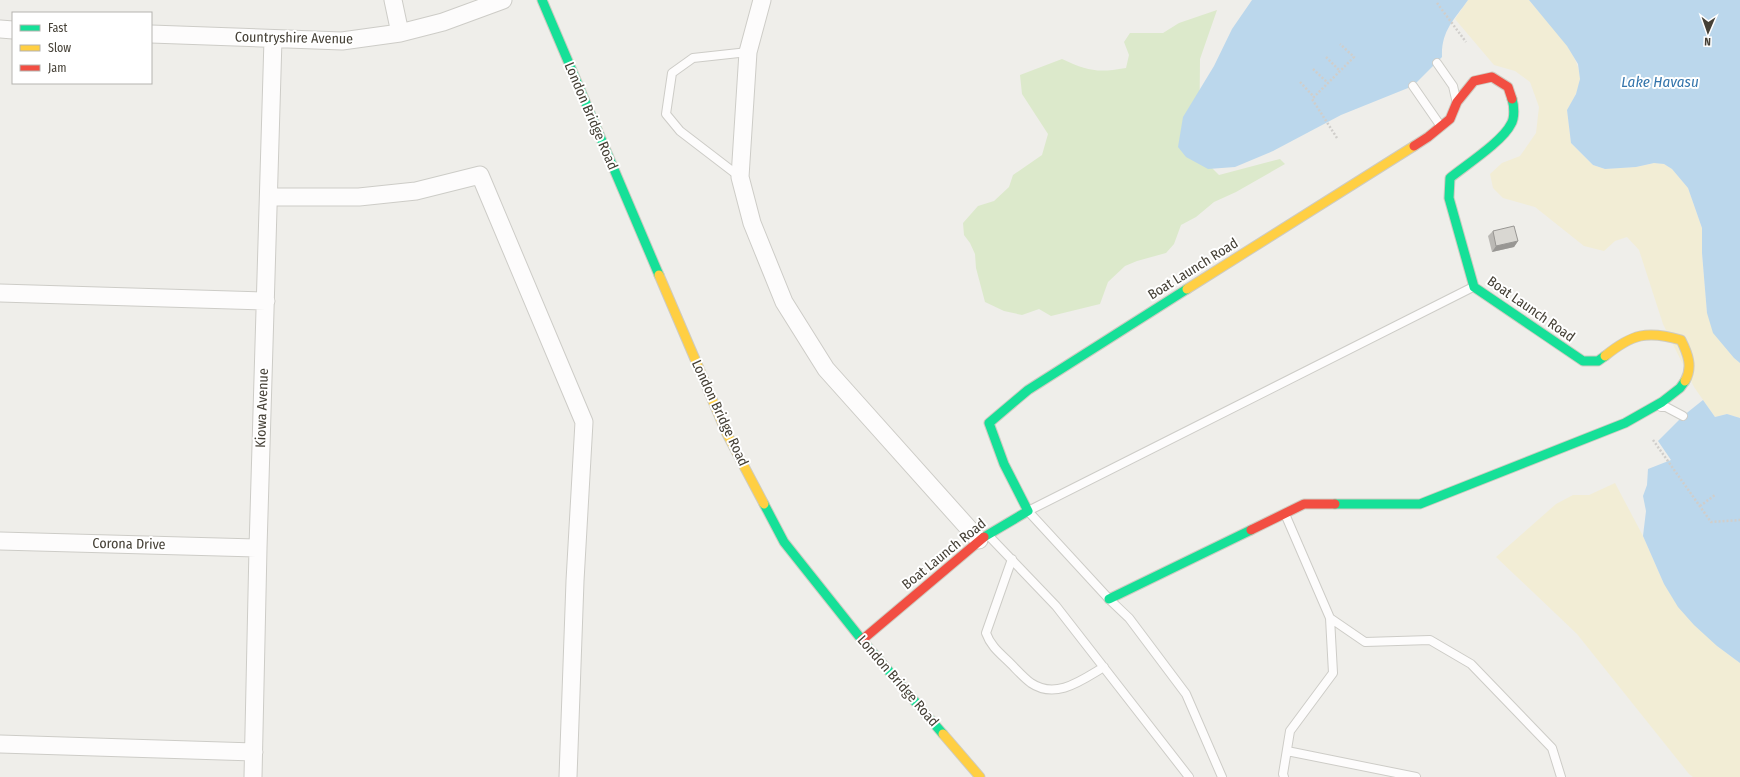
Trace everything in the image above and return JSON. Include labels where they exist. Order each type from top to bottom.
[{"type":"street","points":[[393,0],[400,33]]},
{"type":"street","name":"Countryshire Avenue","points":[[152,34],[342,41],[400,33],[443,22],[503,0]]},
{"type":"street","name":"London Bridge Road","points":[[542,0],[727,434],[784,542],[862,640],[980,777]]},
{"type":"street","points":[[762,0],[748,52],[740,177],[752,223],[784,302],[826,369],[983,537]]},
{"type":"street","points":[[0,29],[12,30]]},
{"type":"street","name":"Kiowa Avenue","points":[[253,777],[258,548],[273,39]]},
{"type":"street","name":"Boat Launch Road","points":[[862,640],[983,537],[1028,511],[1004,464],[989,423],[1028,390],[1428,137],[1450,119],[1457,102],[1474,81],[1492,77],[1508,87],[1514,104],[1512,123],[1500,137],[1450,178],[1449,198],[1474,286],[1582,361],[1598,360],[1616,347],[1641,336],[1661,334],[1681,340],[1688,356],[1689,373],[1683,386],[1655,407],[1625,423],[1420,504],[1304,504],[1110,599]]},
{"type":"street","points":[[269,197],[359,197],[416,191],[480,175],[584,422],[575,580],[568,777]]},
{"type":"street","points":[[0,293],[266,301]]},
{"type":"street","name":"Corona Drive","points":[[0,541],[258,548]]},
{"type":"street","points":[[0,744],[254,752]]},
{"type":"lane","points":[[740,177],[680,131],[666,114],[672,73],[693,58],[748,52]]},
{"type":"lane","points":[[1437,62],[1453,86],[1457,102]]},
{"type":"lane","points":[[1413,86],[1441,126]]},
{"type":"lane","points":[[1222,777],[1186,694],[1129,618],[1028,511],[1474,286]]},
{"type":"lane","points":[[1655,407],[1666,407],[1683,416]]},
{"type":"lane","points":[[1284,777],[1290,731],[1333,673],[1330,618],[1285,513]]},
{"type":"lane","points":[[983,537],[1012,559],[1056,606],[1189,777]]},
{"type":"lane","points":[[1012,559],[986,634],[989,643],[1031,683],[1047,690],[1063,689],[1074,685],[1104,667]]},
{"type":"lane","points":[[1330,618],[1365,642],[1430,640],[1471,664],[1552,748],[1561,777]]},
{"type":"lane","points":[[1287,751],[1416,777]]},
{"type":"lane","points":[[1553,777],[1558,769]]},
{"type":"path","points":[[1437,3],[1466,42]]},
{"type":"path","points":[[1337,138],[1312,99],[1354,57],[1340,44]]},
{"type":"path","points":[[1326,57],[1340,71]]},
{"type":"path","points":[[1313,69],[1328,83]]},
{"type":"path","points":[[1300,82],[1314,97]]},
{"type":"path","points":[[1653,440],[1710,522],[1740,520]]},
{"type":"path","points":[[1700,506],[1715,495]]},
{"type":"green space","points":[[1217,10],[1200,59],[1199,155],[1219,175],[1280,159],[1285,164],[1236,192],[1214,202],[1196,217],[1181,225],[1174,244],[1166,253],[1125,266],[1108,282],[1100,304],[1051,316],[1039,309],[1022,315],[1004,311],[985,302],[976,268],[975,254],[964,235],[963,223],[978,206],[994,201],[1009,187],[1013,175],[1042,155],[1048,134],[1022,94],[1020,75],[1062,59],[1079,66],[1100,71],[1126,68],[1129,55],[1124,42],[1130,33],[1163,33],[1179,23]]},
{"type":"sand","points":[[1468,0],[1529,0],[1568,47],[1574,58],[1580,79],[1577,91],[1567,110],[1571,143],[1593,165],[1605,169],[1636,167],[1654,163],[1664,164],[1672,169],[1688,188],[1702,228],[1702,253],[1707,313],[1734,358],[1740,363],[1740,418],[1727,414],[1715,417],[1694,387],[1663,324],[1639,250],[1627,237],[1615,241],[1604,251],[1584,246],[1535,207],[1503,198],[1493,188],[1490,174],[1502,163],[1520,156],[1536,133],[1539,107],[1530,82],[1515,71],[1494,65],[1455,19]]},
{"type":"sand","points":[[1615,483],[1643,536],[1664,584],[1717,646],[1740,663],[1740,777],[1693,777],[1689,774],[1577,634],[1496,557],[1556,504],[1573,495],[1589,495]]},
{"type":"water","points":[[1252,0],[1468,0],[1449,26],[1442,48],[1442,57],[1413,86],[1341,115],[1273,151],[1235,167],[1208,169],[1186,157],[1178,147],[1183,117],[1214,66],[1232,29]]},
{"type":"water","name":"Lake Havasu","points":[[1529,0],[1740,0],[1740,363],[1713,333],[1707,313],[1702,253],[1702,228],[1688,188],[1672,169],[1664,164],[1654,163],[1636,167],[1605,169],[1593,165],[1571,143],[1567,110],[1576,94],[1580,79],[1578,64],[1567,46]]},
{"type":"water","points":[[1703,400],[1715,417],[1727,414],[1740,418],[1740,663],[1717,646],[1694,625],[1678,607],[1664,584],[1643,536],[1646,511],[1643,496],[1647,485],[1648,469],[1671,460],[1658,441],[1683,416]]},
{"type":"building","points":[[1514,226],[1518,241],[1496,246],[1493,231]]},
{"type":"traffic: fast","points":[[542,0],[659,275]]},
{"type":"traffic: fast","points":[[1512,99],[1514,115],[1507,131],[1484,152],[1450,178],[1449,198],[1474,287],[1583,361],[1598,361],[1605,356]]},
{"type":"traffic: fast","points":[[984,537],[1028,511],[1004,464],[989,423],[1028,390],[1187,289]]},
{"type":"traffic: fast","points":[[1335,504],[1420,504],[1625,423],[1662,402],[1680,388],[1685,381]]},
{"type":"traffic: fast","points":[[764,504],[784,542],[862,640],[943,734]]},
{"type":"traffic: fast","points":[[1109,599],[1251,530]]},
{"type":"traffic: slow","points":[[1187,289],[1414,146]]},
{"type":"traffic: slow","points":[[659,275],[727,434],[764,504]]},
{"type":"traffic: slow","points":[[1605,356],[1623,343],[1640,336],[1659,335],[1681,340],[1689,360],[1689,371],[1685,381]]},
{"type":"traffic: slow","points":[[943,734],[980,777]]},
{"type":"traffic: jam","points":[[1414,146],[1428,137],[1450,119],[1457,102],[1474,81],[1492,77],[1508,87],[1512,99]]},
{"type":"traffic: jam","points":[[1251,530],[1304,504],[1335,504]]},
{"type":"traffic: jam","points":[[862,640],[984,537]]}]
